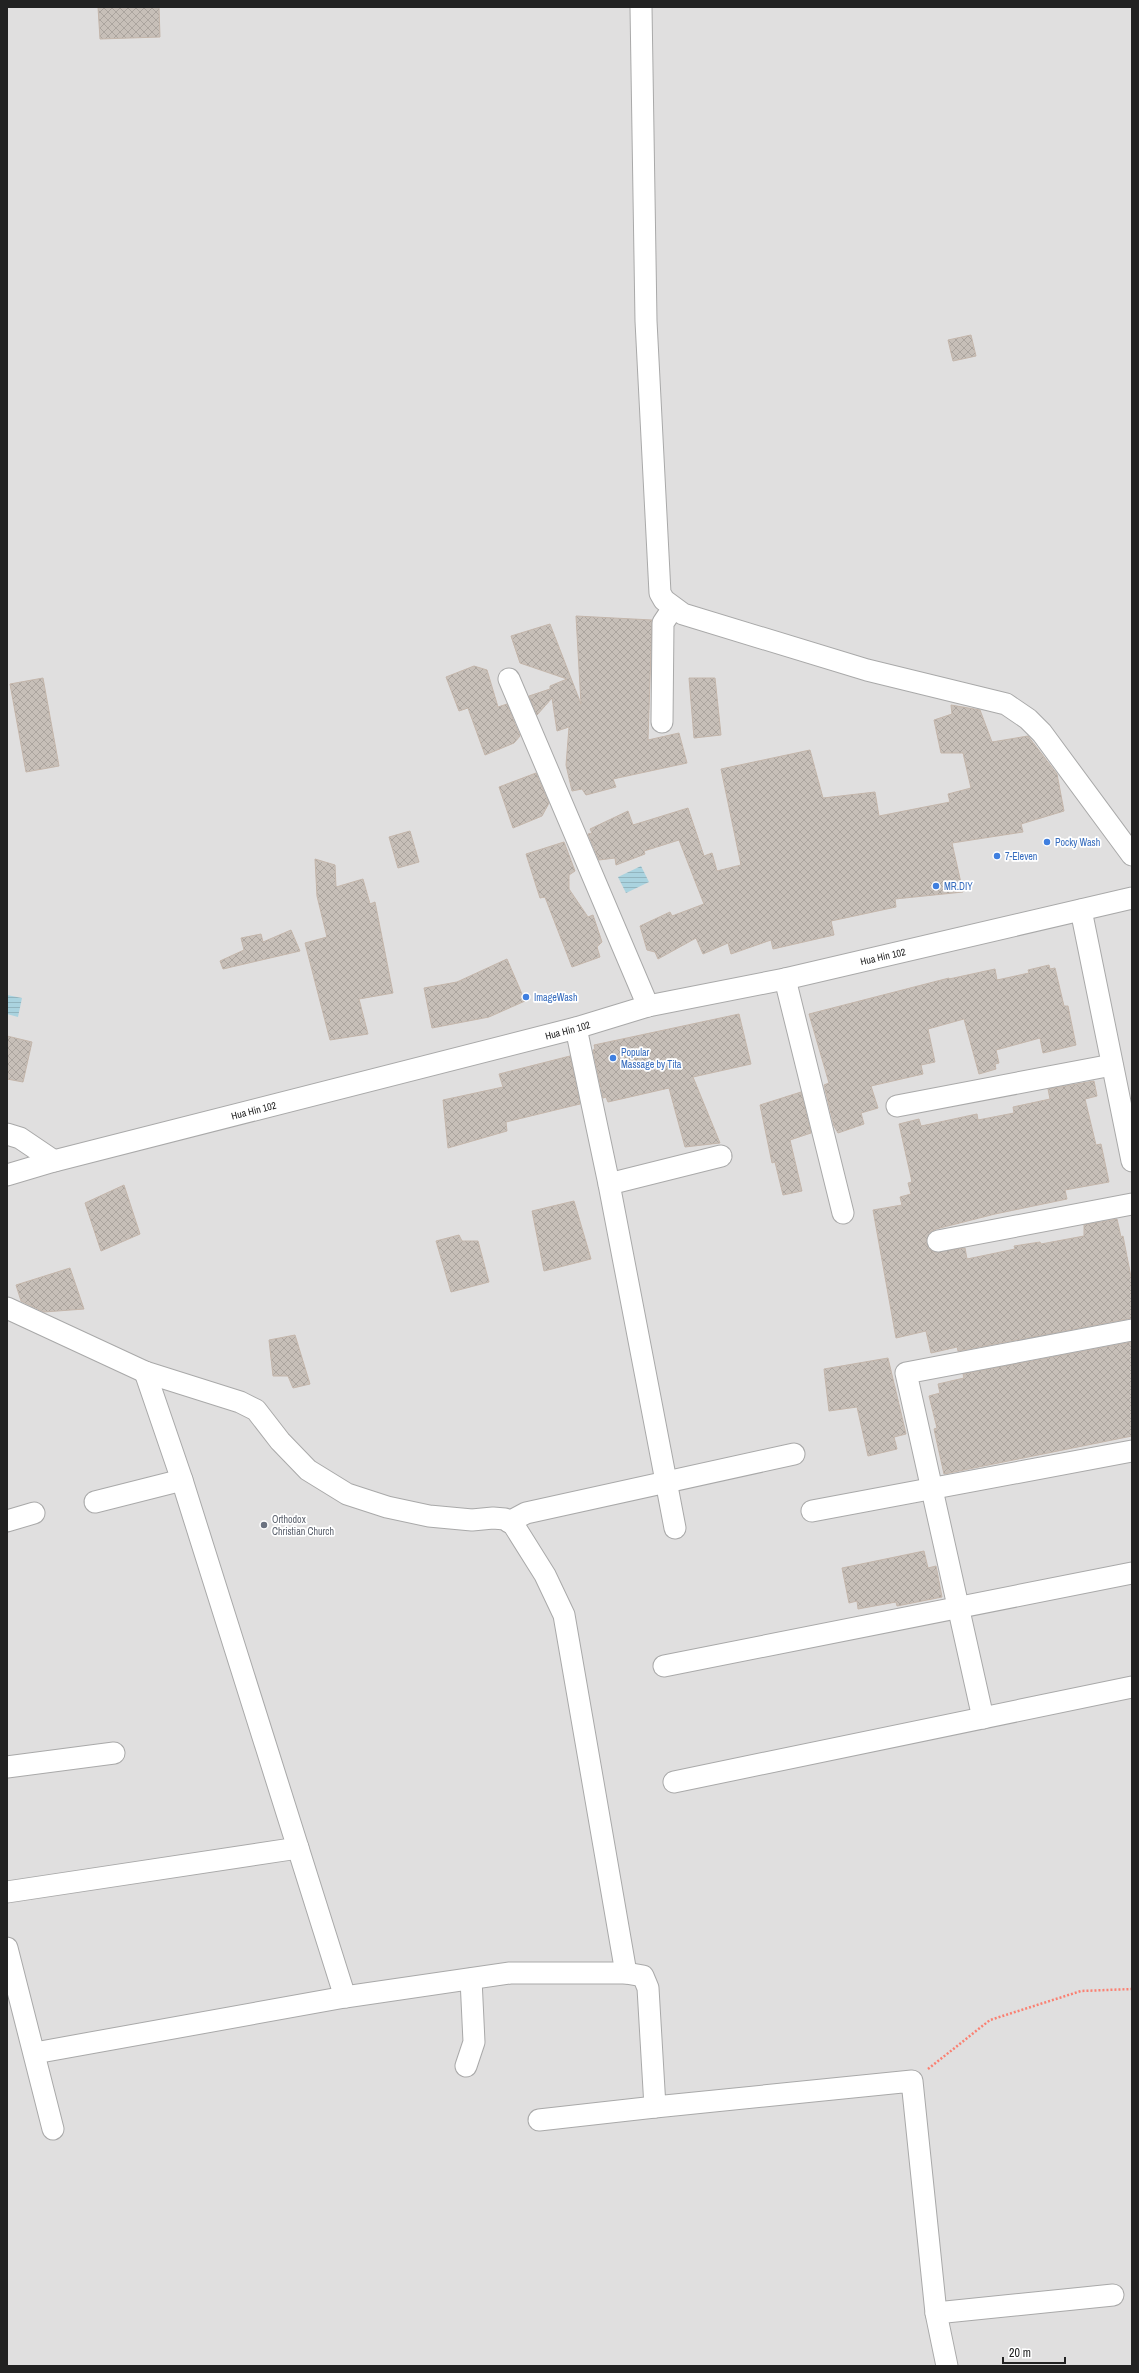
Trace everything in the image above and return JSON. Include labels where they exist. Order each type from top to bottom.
[{"type":"street","points":[[641,7],[646,321],[656,558],[660,593],[673,608],[682,614],[867,670],[1006,704],[1028,719],[1042,733],[1132,855]]},
{"type":"street","points":[[662,722],[663,622],[673,608]]},
{"type":"street","points":[[510,679],[648,1006]]},
{"type":"street","name":"Hua Hin 102","points":[[7,1175],[54,1161],[576,1028],[648,1006],[785,979],[1132,898]]},
{"type":"street","points":[[1081,910],[1132,1161]]},
{"type":"street","points":[[785,979],[843,1213]]},
{"type":"street","points":[[576,1028],[609,1184],[675,1528]]},
{"type":"street","points":[[897,1106],[1112,1065]]},
{"type":"street","points":[[7,1134],[20,1138],[54,1161]]},
{"type":"street","points":[[609,1184],[721,1156]]},
{"type":"street","points":[[938,1241],[1132,1204]]},
{"type":"street","points":[[7,1308],[145,1372],[240,1402],[256,1410],[280,1441],[308,1470],[347,1494],[387,1507],[429,1516],[472,1520],[492,1518],[509,1522],[521,1536],[546,1575],[564,1615],[626,1974]]},
{"type":"street","points":[[983,1718],[906,1373],[1132,1330]]},
{"type":"street","points":[[145,1372],[182,1480],[345,1997]]},
{"type":"street","points":[[812,1511],[1132,1451]]},
{"type":"street","points":[[509,1522],[526,1513],[665,1481],[794,1454]]},
{"type":"street","points":[[95,1502],[182,1480]]},
{"type":"street","points":[[7,1521],[34,1513]]},
{"type":"street","points":[[664,1666],[1132,1573]]},
{"type":"street","points":[[674,1782],[1132,1687]]},
{"type":"street","points":[[7,1767],[114,1753]]},
{"type":"street","points":[[7,1892],[298,1848]]},
{"type":"street","points":[[7,1948],[53,2128]]},
{"type":"street","points":[[34,2053],[345,1997],[471,1979],[510,1974],[626,1974],[643,1976],[648,1988],[655,2107]]},
{"type":"street","points":[[466,2066],[474,2042],[471,1979]]},
{"type":"street","points":[[539,2120],[912,2081],[936,2313],[947,2366]]},
{"type":"street","points":[[936,2313],[1113,2295]]},
{"type":"path","points":[[912,2081],[990,2020],[1081,1991],[1132,1989]]},
{"type":"shaded area","points":[[7,7],[1132,7],[1132,2366],[7,2366]]},
{"type":"water","points":[[641,866],[649,882],[626,893],[618,877]]},
{"type":"water","points":[[7,995],[22,998],[18,1017],[7,1014]]},
{"type":"building","points":[[98,7],[159,7],[160,37],[100,39]]},
{"type":"building","points":[[971,335],[976,356],[953,361],[948,340]]},
{"type":"building","points":[[576,616],[652,620],[648,740],[679,733],[687,763],[613,779],[616,787],[586,795],[582,789],[572,791],[566,765],[569,727],[557,731],[552,698],[537,715],[529,696],[550,689],[550,686],[567,679],[520,663],[511,636],[550,624],[581,704]]},
{"type":"building","points":[[474,666],[487,670],[498,707],[507,704],[520,736],[514,743],[485,755],[468,708],[459,711],[446,677]]},
{"type":"building","points":[[43,678],[59,766],[26,772],[10,684]]},
{"type":"building","points":[[689,678],[715,678],[721,735],[694,738]]},
{"type":"building","points":[[951,705],[980,710],[992,742],[1028,736],[1057,774],[1064,811],[1021,824],[1023,832],[952,843],[963,892],[895,899],[896,907],[831,921],[834,935],[773,949],[771,940],[731,954],[728,943],[703,954],[696,938],[658,959],[655,952],[647,950],[640,926],[670,912],[672,916],[704,904],[679,840],[644,851],[645,854],[616,865],[615,858],[599,860],[588,834],[592,833],[590,829],[628,811],[633,825],[688,808],[704,856],[712,853],[717,871],[741,865],[721,769],[810,750],[823,798],[875,792],[879,816],[950,802],[948,794],[971,788],[963,753],[941,753],[934,720],[952,714]]},
{"type":"building","points":[[536,773],[549,803],[542,816],[513,828],[499,787]]},
{"type":"building","points":[[410,831],[419,862],[398,868],[389,837]]},
{"type":"building","points":[[564,842],[575,871],[569,875],[569,889],[588,917],[593,915],[602,942],[597,947],[600,957],[572,967],[545,897],[540,898],[526,854]]},
{"type":"building","points":[[315,859],[335,865],[336,887],[363,879],[370,904],[375,902],[393,993],[359,999],[368,1034],[330,1040],[305,943],[327,937],[317,896]]},
{"type":"building","points":[[291,930],[300,951],[223,969],[220,961],[244,950],[241,938],[261,934],[263,942]]},
{"type":"building","points":[[507,959],[525,1001],[489,1017],[432,1028],[424,988],[457,982]]},
{"type":"building","points":[[1049,965],[1050,969],[1055,968],[1064,1006],[1068,1006],[1076,1045],[1043,1053],[1040,1038],[996,1050],[999,1063],[995,1064],[996,1069],[979,1074],[964,1019],[928,1029],[935,1062],[921,1065],[923,1074],[871,1086],[878,1108],[861,1113],[864,1124],[838,1133],[834,1126],[824,1085],[829,1083],[809,1014],[949,978],[995,969],[997,980],[1029,973],[1028,970]]},
{"type":"building","points":[[739,1014],[751,1064],[693,1077],[720,1143],[685,1147],[669,1088],[608,1102],[606,1097],[603,1098],[593,1050],[595,1049],[594,1045]]},
{"type":"building","points":[[7,1036],[32,1042],[23,1082],[7,1079]]},
{"type":"building","points":[[570,1056],[580,1104],[506,1122],[507,1131],[448,1148],[443,1100],[503,1087],[499,1074]]},
{"type":"building","points":[[1094,1081],[1097,1096],[1085,1099],[1096,1145],[1101,1144],[1109,1182],[1065,1190],[1067,1199],[995,1214],[936,1229],[930,1232],[926,1243],[929,1249],[934,1252],[965,1248],[967,1259],[1015,1249],[1014,1246],[1040,1242],[1041,1244],[1084,1236],[1084,1225],[1117,1219],[1121,1237],[1123,1236],[1132,1282],[1132,1318],[958,1351],[957,1347],[931,1353],[926,1331],[896,1338],[873,1210],[902,1205],[900,1197],[911,1194],[908,1183],[912,1182],[899,1124],[919,1119],[921,1126],[977,1114],[978,1120],[1014,1113],[1013,1107],[1050,1099],[1048,1089]]},
{"type":"building","points":[[801,1092],[811,1133],[790,1140],[802,1191],[783,1195],[775,1162],[772,1163],[760,1105]]},
{"type":"building","points":[[124,1185],[140,1234],[101,1251],[85,1203]]},
{"type":"building","points":[[574,1201],[591,1259],[544,1271],[532,1211]]},
{"type":"building","points":[[459,1235],[462,1241],[478,1241],[489,1282],[451,1292],[436,1241]]},
{"type":"building","points":[[70,1268],[84,1309],[44,1312],[21,1301],[16,1285]]},
{"type":"building","points":[[295,1335],[310,1384],[293,1388],[288,1376],[273,1376],[269,1340]]},
{"type":"building","points":[[1132,1342],[1132,1436],[944,1474],[934,1429],[937,1428],[929,1396],[940,1393],[938,1384],[964,1378],[963,1374]]},
{"type":"building","points":[[888,1358],[906,1434],[894,1437],[897,1449],[868,1456],[857,1407],[829,1411],[824,1369]]},
{"type":"building","points":[[924,1551],[928,1568],[936,1566],[942,1597],[897,1606],[896,1602],[858,1609],[857,1601],[849,1603],[842,1568]]},
{"type":"place","name":"Pocky Wash","points":[[1047,842]]},
{"type":"place","name":"7-Eleven","points":[[997,856]]},
{"type":"place","name":"MR.DIY","points":[[936,886]]},
{"type":"place","name":"ImageWash","points":[[526,997]]},
{"type":"place","name":"Popular Massage by Tita","points":[[613,1058]]},
{"type":"place","name":"Orthodox Christian Church","points":[[264,1525]]}]
